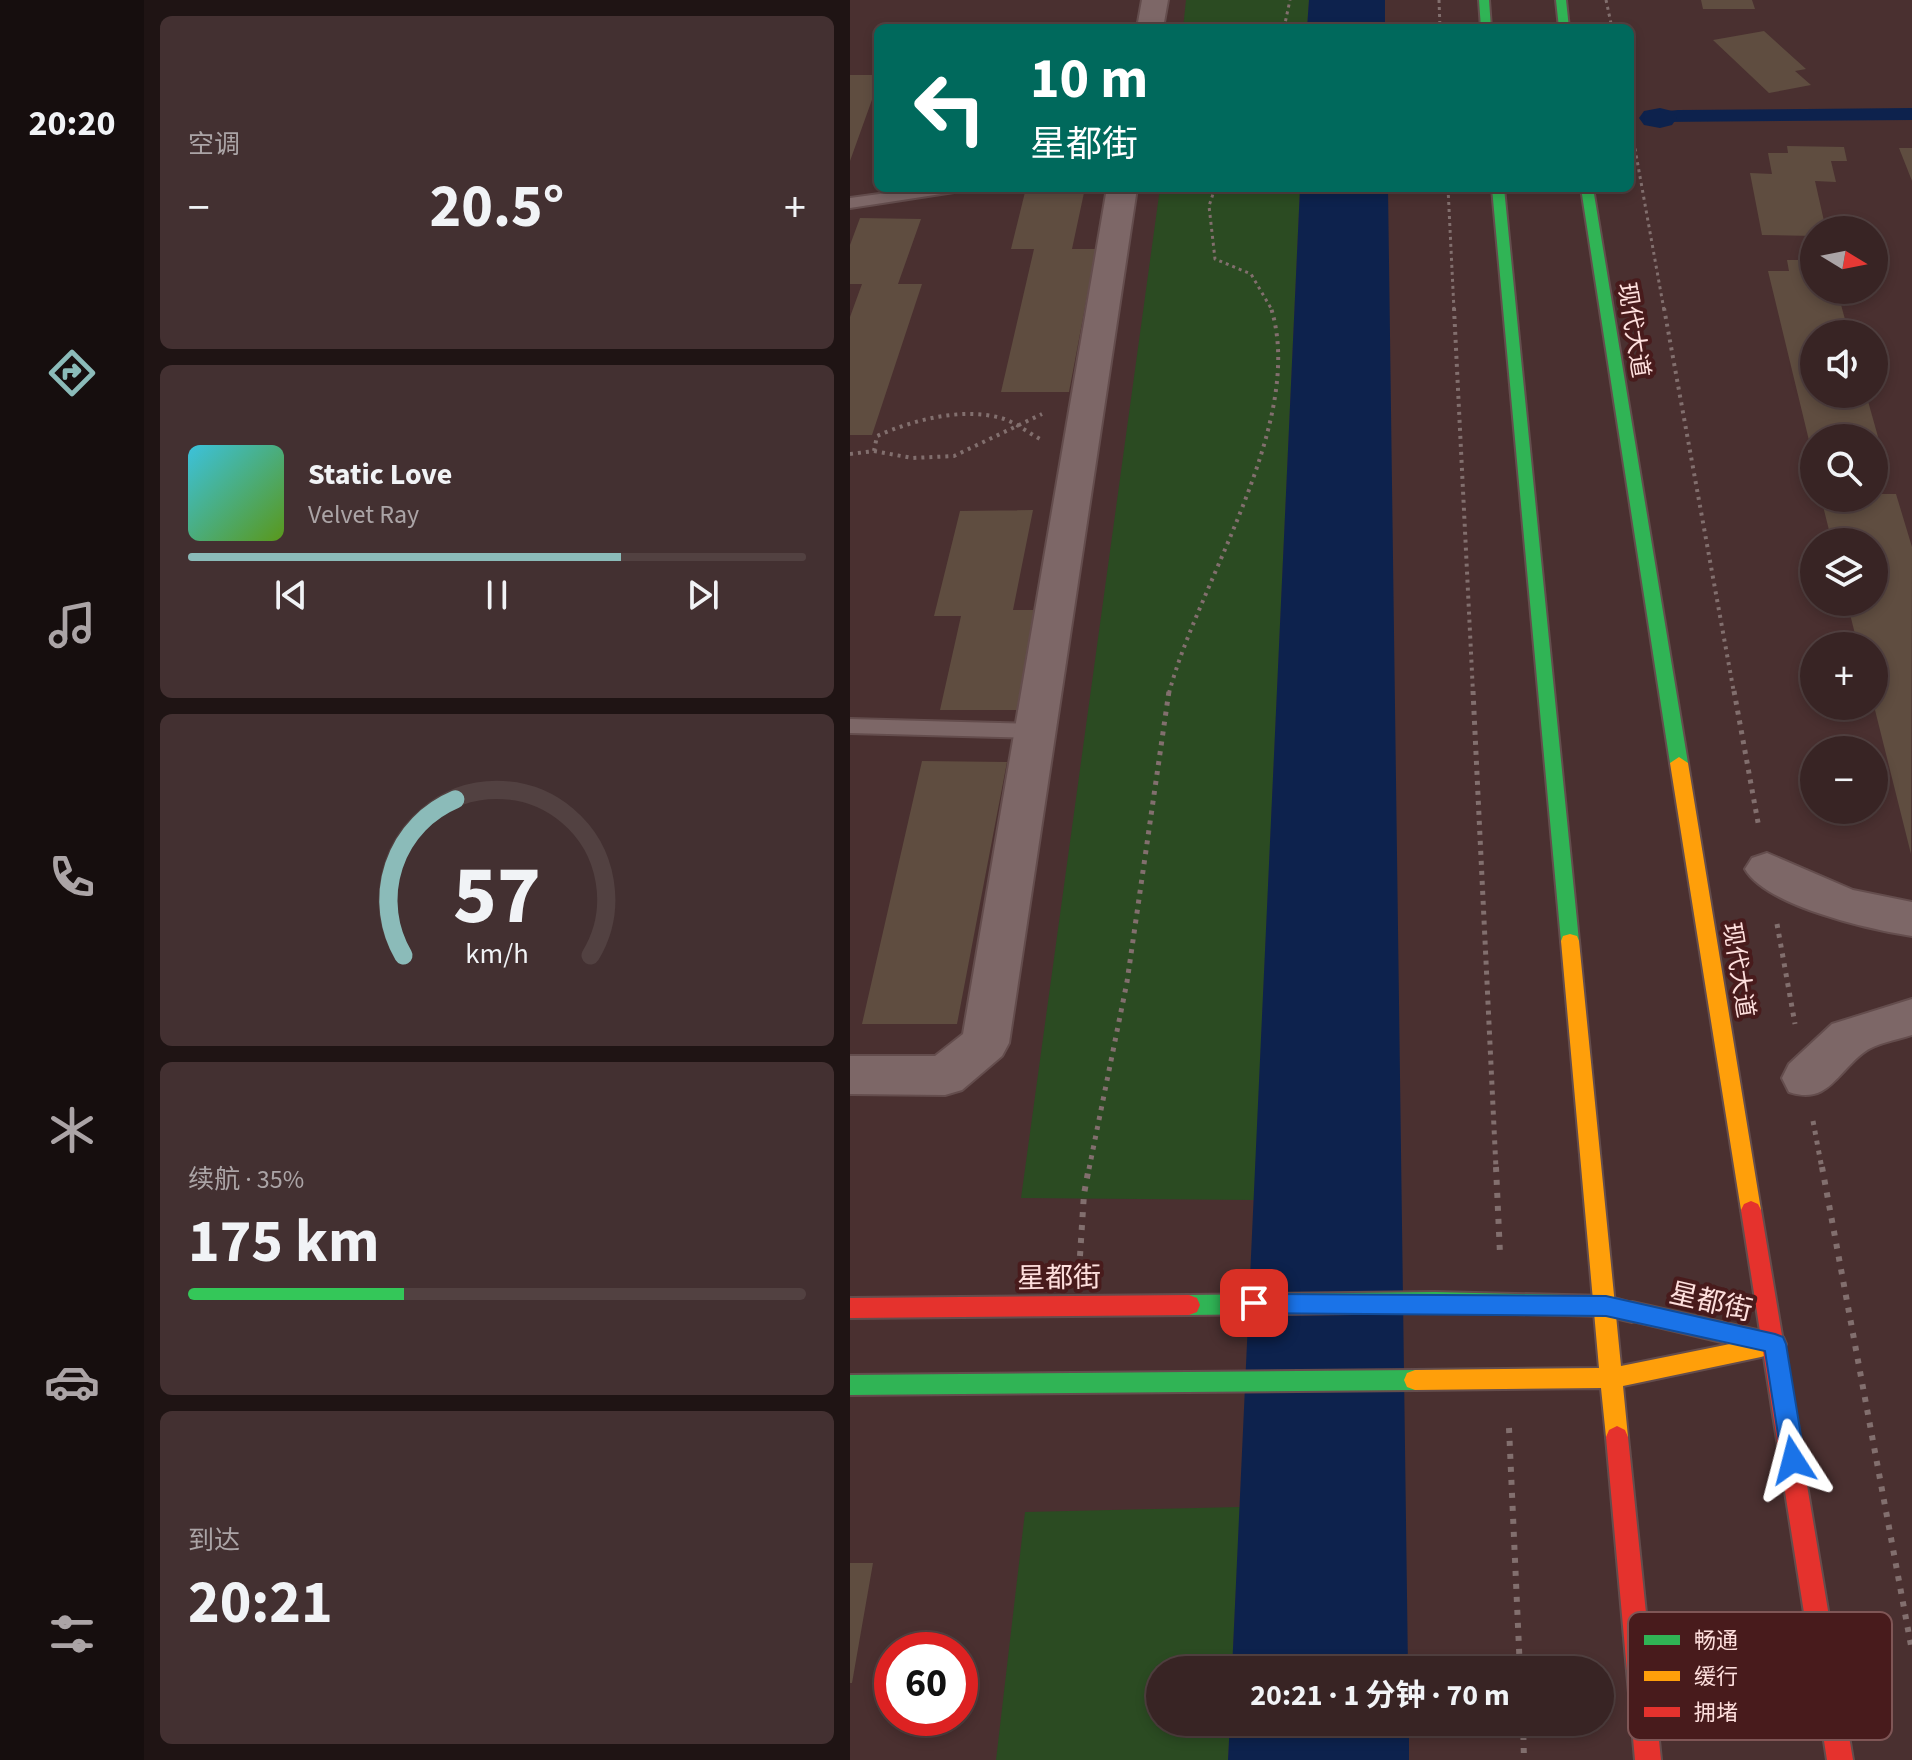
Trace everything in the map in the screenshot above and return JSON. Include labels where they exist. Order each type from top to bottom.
[{"type":"main road","points":[[1484,0],[1486,24]]},
{"type":"main road","points":[[1561,0],[1564,24]]},
{"type":"main road","points":[[1498,192],[1634,1612]]},
{"type":"main road","name":"现代大道","points":[[1588,192],[1817,1612]]},
{"type":"main road","name":"星都街","points":[[850,1308],[1435,1302],[1606,1306],[1775,1344]]},
{"type":"main road","name":"星都街","points":[[850,1385],[1613,1378],[1775,1344]]},
{"type":"main road","points":[[1646,1740],[1648,1760]]},
{"type":"main road","name":"现代大道","points":[[1837,1740],[1840,1760]]},
{"type":"street","points":[[1151,24],[1155,0]]},
{"type":"street","points":[[850,1075],[945,1076],[985,1043],[1121,192]]},
{"type":"street","points":[[1767,869],[1818,897],[1872,913],[1912,919]]},
{"type":"street","points":[[1806,1078],[1849,1037],[1912,1017]]},
{"type":"lane","points":[[850,203],[926,192]]},
{"type":"lane","points":[[850,726],[1034,731]]},
{"type":"path","points":[[1285,24],[1290,0]]},
{"type":"path","points":[[1439,0],[1440,24]]},
{"type":"path","points":[[1606,0],[1611,24]]},
{"type":"path","points":[[1076,1305],[1084,1194],[1127,982],[1169,690],[1239,515],[1270,423],[1279,360],[1272,310],[1251,274],[1215,259],[1209,206],[1214,192]]},
{"type":"path","points":[[1448,192],[1502,1304]]},
{"type":"path","points":[[850,454],[874,451],[912,458],[954,456],[1054,409],[1086,410]]},
{"type":"path","points":[[874,451],[877,436],[898,426],[956,416],[998,417],[1053,446],[1079,449]]},
{"type":"path","points":[[1506,1380],[1519,1656]]},
{"type":"path","points":[[1523,1736],[1524,1760]]},
{"type":"green space","points":[[1186,0],[1309,0],[1307,24],[1183,24]]},
{"type":"green space","points":[[1159,192],[1300,192],[1254,1200],[1021,1198]]},
{"type":"green space","points":[[1240,1507],[1233,1656],[1146,1656],[1146,1736],[1229,1736],[1228,1760],[996,1760],[1025,1512]]},
{"type":"water","points":[[1309,0],[1385,0],[1385,24],[1307,24]]},
{"type":"water","points":[[1912,108],[1912,120],[1661,122],[1660,118],[1668,111],[1678,110]]},
{"type":"water","points":[[1300,192],[1388,192],[1408,1656],[1233,1656]]},
{"type":"water","points":[[1229,1736],[1409,1736],[1409,1760],[1228,1760]]},
{"type":"building","points":[[1701,0],[1752,0],[1755,9],[1703,9]]},
{"type":"building","points":[[1764,31],[1806,69],[1795,71],[1811,85],[1769,93],[1713,40]]},
{"type":"building","points":[[850,75],[874,75],[874,94],[850,161]]},
{"type":"building","points":[[1787,146],[1844,147],[1847,161],[1831,161],[1836,182],[1815,181],[1823,216],[1800,216],[1800,236],[1762,235],[1750,173],[1772,174],[1768,153],[1788,153]]},
{"type":"building","points":[[1899,148],[1912,148],[1912,181]]},
{"type":"building","points":[[1025,192],[1084,192],[1072,249],[1096,249],[1069,392],[1001,392],[1034,249],[1011,249]]},
{"type":"building","points":[[860,218],[921,219],[898,284],[922,284],[872,435],[850,435],[850,317],[862,284],[850,284],[850,245]]},
{"type":"building","points":[[1787,260],[1800,260],[1800,304],[1841,304],[1845,320],[1800,320],[1800,403],[1768,271],[1789,271]]},
{"type":"building","points":[[1801,408],[1870,408],[1874,424],[1805,424]]},
{"type":"building","points":[[1888,494],[1896,494],[1912,547],[1911,854],[1888,762],[1888,736],[1882,736],[1878,720],[1888,720],[1888,632],[1854,632],[1850,616],[1888,616],[1888,528],[1828,528],[1824,512],[1888,512]]},
{"type":"building","points":[[1033,510],[1013,610],[1040,610],[1022,710],[940,710],[961,616],[934,616],[960,511]]},
{"type":"building","points":[[922,761],[1007,762],[957,1024],[862,1024]]},
{"type":"building","points":[[850,1563],[873,1563],[852,1683],[850,1683]]},
{"type":"traffic: fast","points":[[1484,0],[1486,24]]},
{"type":"traffic: fast","points":[[1561,0],[1564,24]]},
{"type":"traffic: fast","points":[[1498,192],[1570,941]]},
{"type":"traffic: fast","points":[[1588,192],[1679,763]]},
{"type":"traffic: fast","points":[[1189,1305],[1435,1302],[1606,1306],[1632,1312]]},
{"type":"traffic: fast","points":[[850,1385],[1415,1380]]},
{"type":"traffic: slow","points":[[1679,763],[1751,1210]]},
{"type":"traffic: slow","points":[[1570,941],[1617,1437]]},
{"type":"traffic: slow","points":[[1632,1312],[1775,1344]]},
{"type":"traffic: slow","points":[[1415,1380],[1613,1378],[1761,1347]]},
{"type":"traffic: jam","points":[[1751,1210],[1816,1612]]},
{"type":"traffic: jam","points":[[850,1308],[1189,1305]]},
{"type":"traffic: jam","points":[[1617,1437],[1634,1612]]},
{"type":"traffic: jam","points":[[1646,1740],[1648,1760]]},
{"type":"traffic: jam","points":[[1837,1740],[1840,1760]]},
{"type":"route","points":[[1254,1303],[1435,1302],[1606,1306],[1775,1344],[1793,1460]]}]
